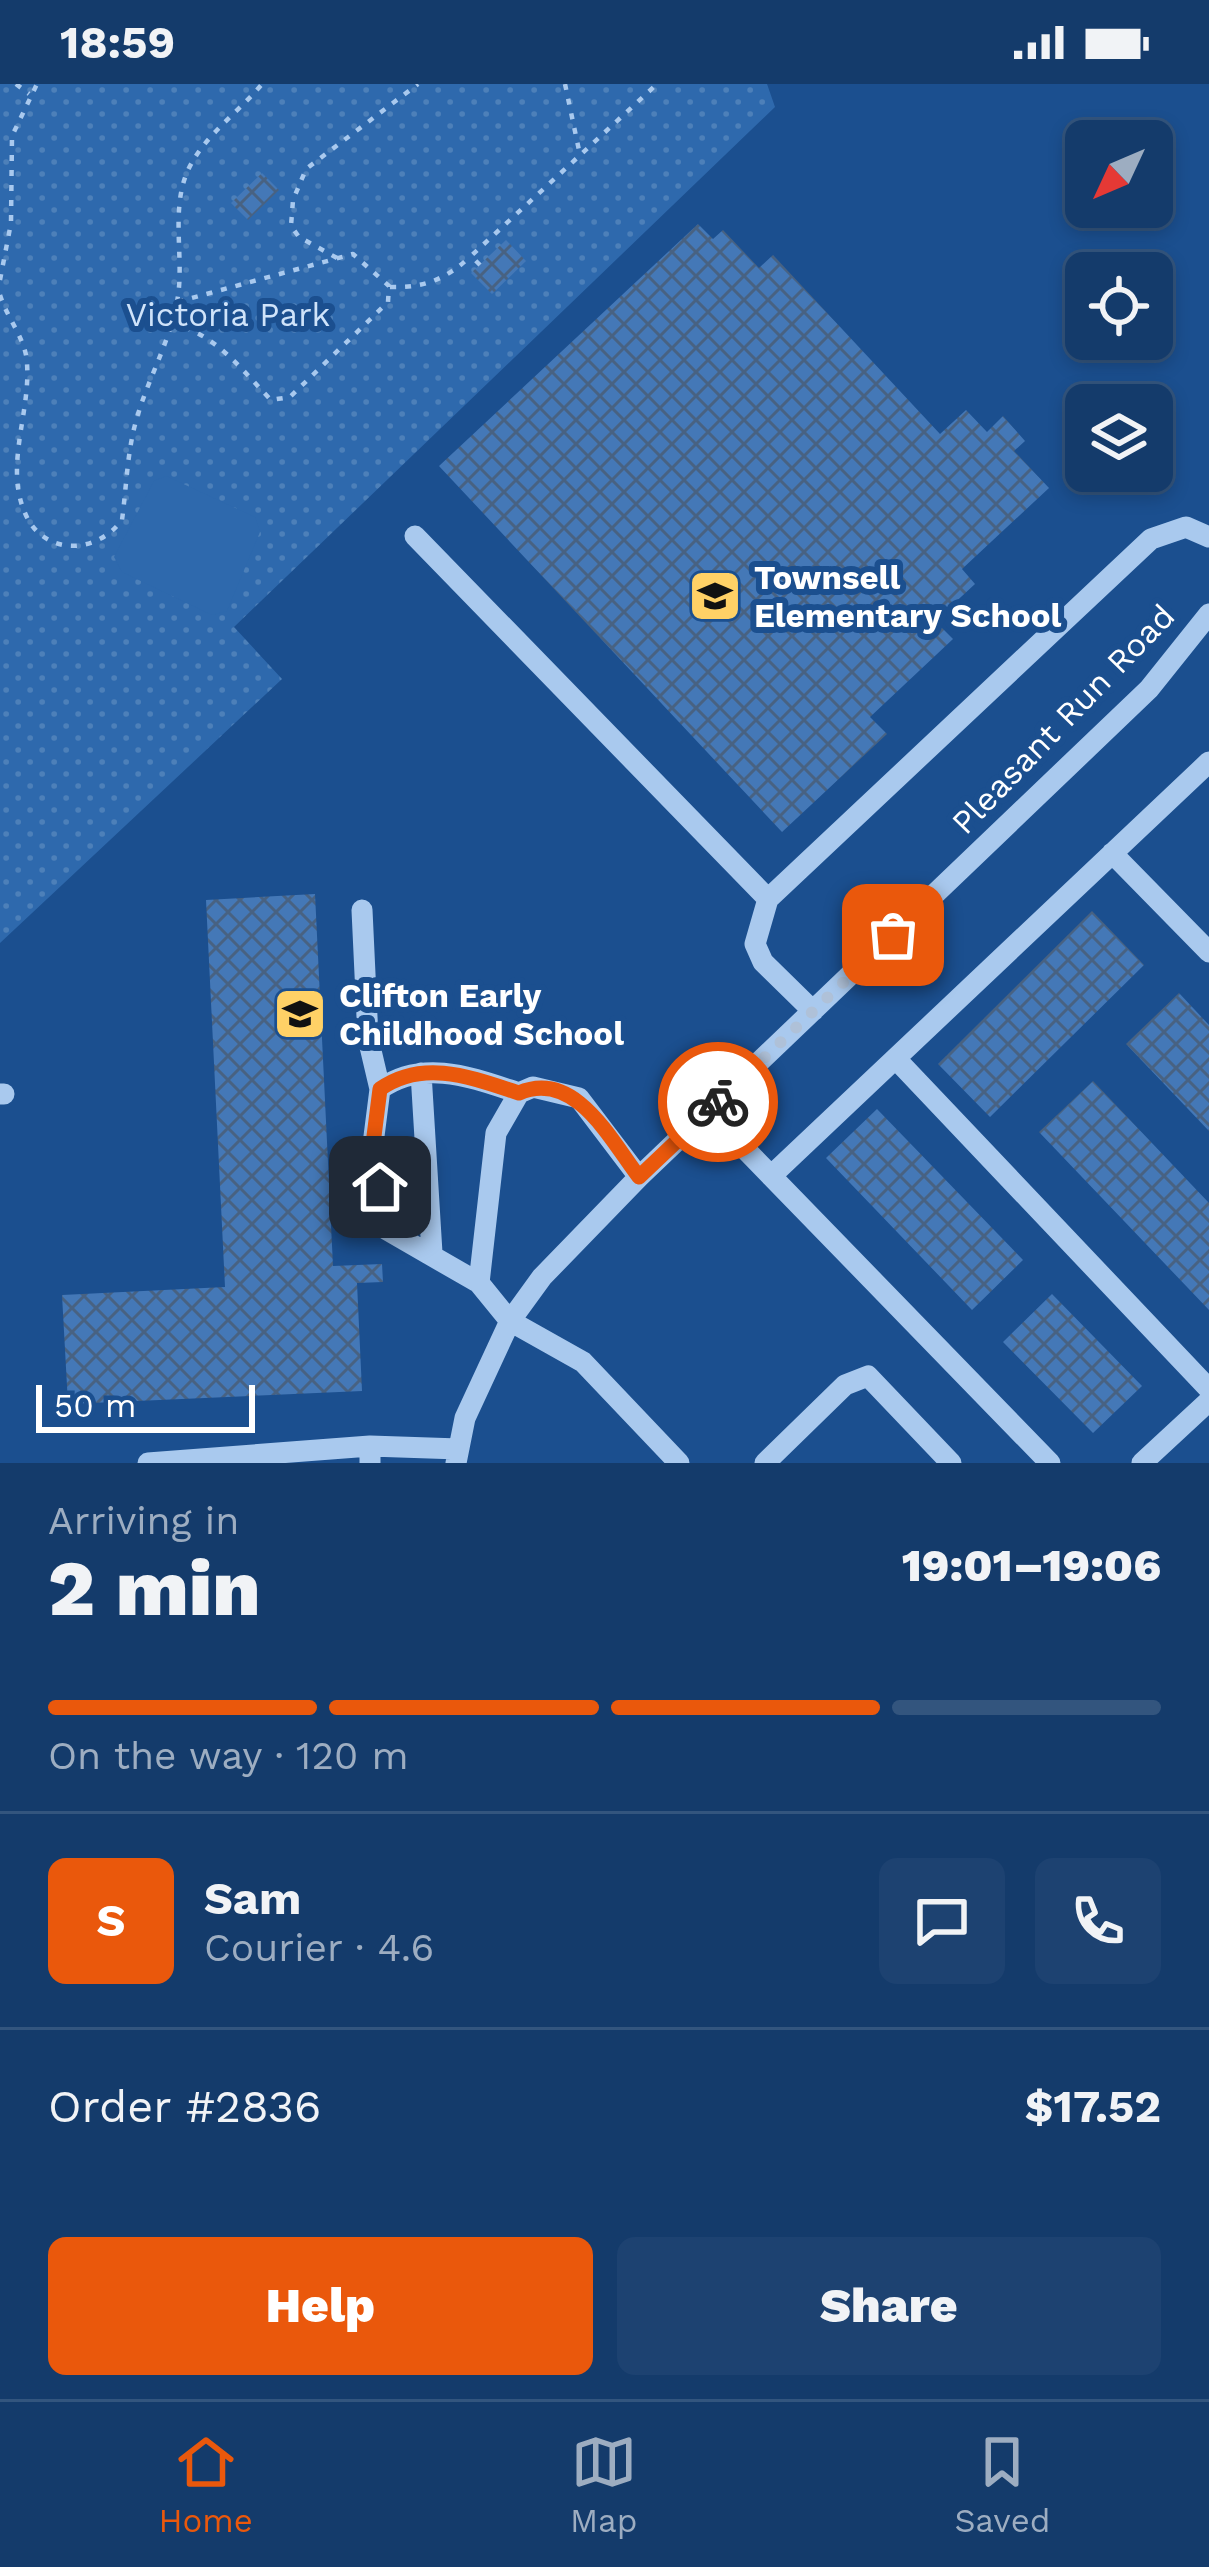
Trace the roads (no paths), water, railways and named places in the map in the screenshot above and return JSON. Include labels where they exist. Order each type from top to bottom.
[{"type":"street","points":[[813,1011],[763,962],[755,944],[768,899],[1151,539],[1186,527],[1209,537]]},
{"type":"street","points":[[415,536],[768,899]]},
{"type":"street","name":"Pleasant Run Road","points":[[458,1456],[464,1418],[510,1321],[542,1277],[639,1177],[1148,689],[1209,614]]},
{"type":"street","points":[[772,1176],[1112,854],[1204,775]]},
{"type":"street","points":[[1112,854],[1209,952]]},
{"type":"street","points":[[362,910],[368,1038],[380,1089],[373,1144],[387,1230],[479,1283],[510,1321],[583,1362],[680,1463]]},
{"type":"street","points":[[896,1058],[1209,1389]]},
{"type":"street","points":[[380,1089],[421,1073],[460,1074],[519,1093]]},
{"type":"street","points":[[421,1073],[431,1253]]},
{"type":"street","points":[[479,1283],[496,1133],[519,1093],[532,1087],[579,1098],[639,1177]]},
{"type":"street","points":[[708,1111],[1050,1463]]},
{"type":"street","points":[[765,1463],[845,1384],[868,1376],[951,1463]]},
{"type":"street","points":[[1142,1463],[1209,1401]]},
{"type":"street","points":[[148,1463],[458,1456]]},
{"type":"place","name":"Townsell Elementary School","points":[[715,596]]},
{"type":"place","name":"Clifton Early Childhood School","points":[[300,1014]]},
{"type":"park label","name":"Victoria Park","points":[[228,314]]}]
